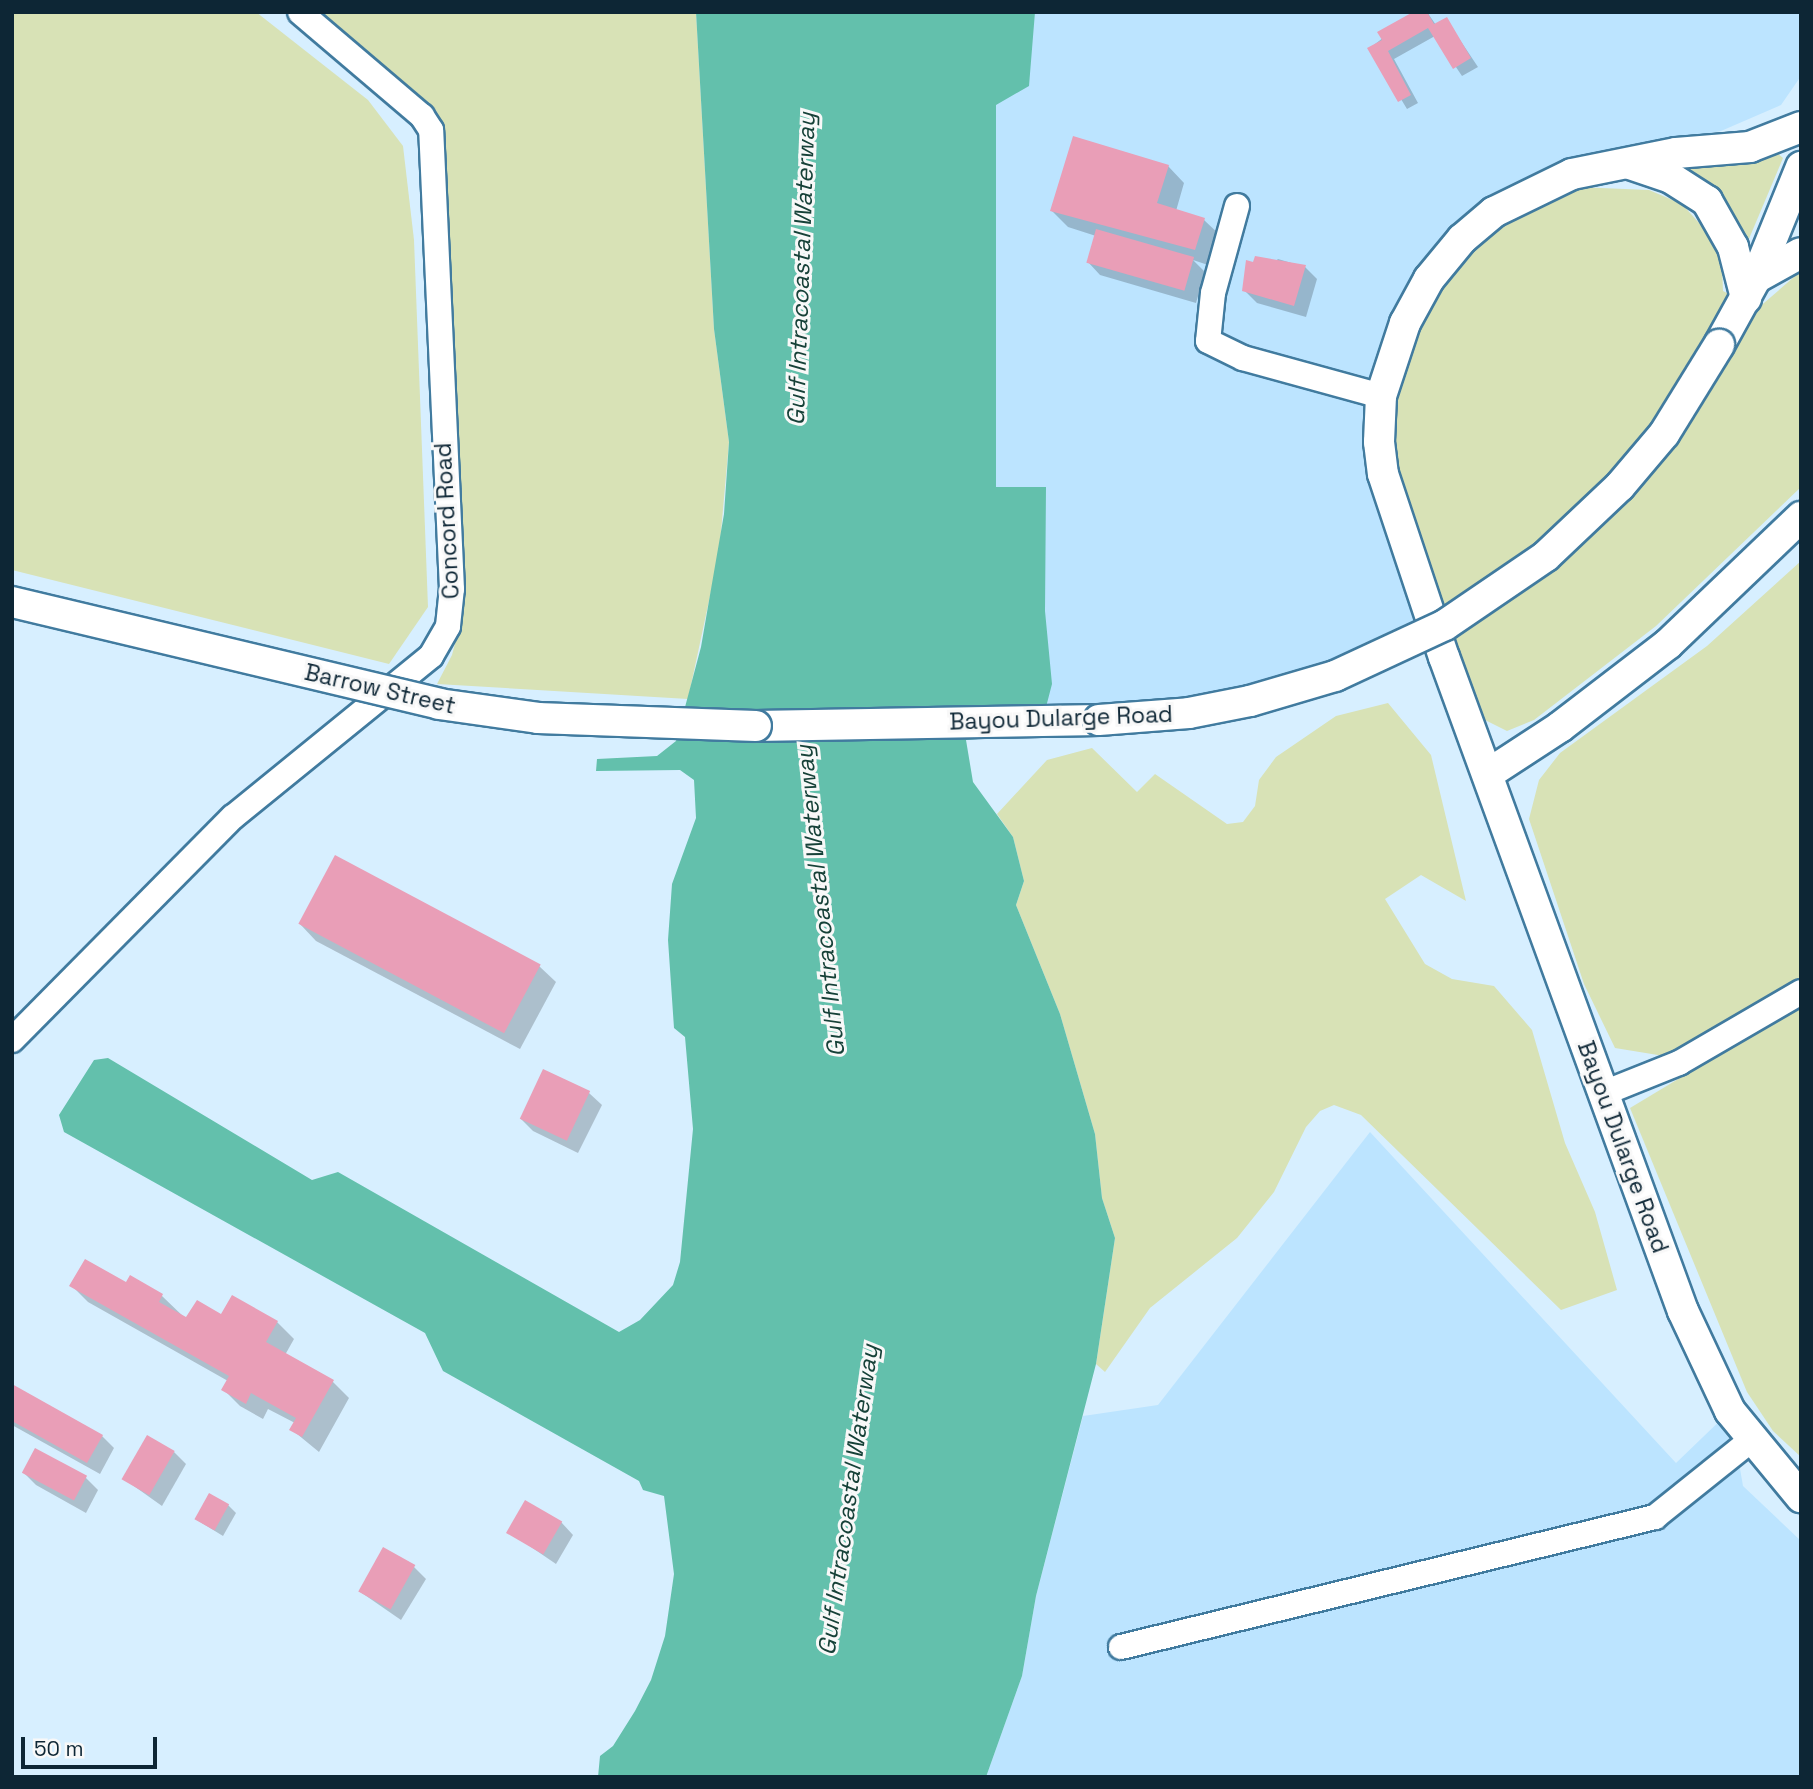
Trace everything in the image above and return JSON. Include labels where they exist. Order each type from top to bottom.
[{"type":"main road","points":[[1630,164],[1676,153],[1750,148],[1801,127]]},
{"type":"main road","name":"Bayou Dularge Road","points":[[756,726],[1099,720],[1189,713],[1335,676],[1445,625],[1546,556],[1620,486],[1664,434],[1719,345],[1751,288],[1733,247],[1707,201],[1671,178],[1630,164],[1572,174],[1532,190],[1494,212],[1462,239],[1429,279],[1405,323],[1381,397],[1383,474],[1488,774],[1683,1311],[1730,1411],[1751,1440],[1801,1497]]},
{"type":"main road","points":[[1751,288],[1801,167]]},
{"type":"main road","points":[[1751,288],[1801,253]]},
{"type":"main road","points":[[1488,774],[1560,727],[1668,644],[1801,517]]},
{"type":"main road","name":"Barrow Street","points":[[12,602],[439,704],[538,718],[756,726]]},
{"type":"street","name":"Concord Road","points":[[12,1040],[233,817],[431,656],[448,626],[452,589],[432,138],[417,112],[300,12]]},
{"type":"street","points":[[1237,206],[1213,293],[1208,341],[1243,358],[1381,397]]},
{"type":"street","points":[[1604,1093],[1679,1063],[1801,992]]},
{"type":"street","points":[[1121,1647],[1655,1517],[1751,1440]]},
{"type":"shaded area","points":[[12,12],[256,12],[368,100],[403,146],[414,240],[428,607],[389,664],[12,570]]},
{"type":"shaded area","points":[[314,12],[696,12],[714,329],[729,442],[719,554],[688,699],[437,684],[452,655],[463,613],[451,455],[442,157]]},
{"type":"shaded area","points":[[956,12],[1801,12],[1801,76],[1781,105],[1721,131],[1569,160],[1487,200],[1392,317],[1368,395],[1419,623],[1331,663],[1247,687],[1187,699],[1039,706],[931,180]]},
{"type":"shaded area","points":[[1775,151],[1783,158],[1743,253],[1667,169]]},
{"type":"shaded area","points":[[1576,187],[1649,190],[1682,204],[1709,234],[1722,266],[1723,291],[1757,309],[1801,271],[1801,487],[1656,626],[1534,720],[1507,731],[1475,715],[1405,527],[1388,422],[1401,351],[1456,262],[1502,223]]},
{"type":"shaded area","points":[[1801,561],[1801,978],[1664,1056],[1615,1048],[1584,984],[1529,819],[1539,780],[1560,753],[1707,646]]},
{"type":"shaded area","points":[[1388,703],[1431,755],[1466,901],[1421,875],[1385,899],[1425,964],[1452,979],[1494,986],[1532,1030],[1565,1143],[1595,1212],[1617,1290],[1561,1310],[1361,1115],[1334,1105],[1320,1111],[1306,1127],[1274,1192],[1237,1238],[1150,1308],[1105,1372],[1096,1364],[1115,1238],[1102,1198],[1095,1134],[1060,1014],[1016,905],[1024,881],[1013,837],[997,814],[1047,760],[1092,748],[1137,792],[1155,774],[1227,824],[1243,822],[1255,806],[1259,780],[1276,757],[1336,716]]},
{"type":"shaded area","points":[[1801,1005],[1801,1457],[1773,1431],[1747,1392],[1630,1108]]},
{"type":"shaded area","points":[[1370,1132],[1676,1463],[1730,1411],[1743,1486],[1801,1541],[1801,1777],[986,1777],[1022,1676],[1036,1596],[1083,1416],[1158,1405]]},
{"type":"water","name":"Gulf Intracoastal Waterway","points":[[696,12],[1035,12],[1029,86],[996,105],[996,487],[1046,487],[1045,611],[1052,684],[1039,734],[966,740],[973,782],[1013,837],[1024,881],[1016,905],[1060,1014],[1095,1134],[1102,1198],[1115,1238],[1096,1364],[1036,1596],[1022,1676],[986,1777],[598,1777],[600,1756],[613,1746],[635,1711],[651,1680],[665,1636],[674,1574],[664,1496],[643,1490],[639,1481],[443,1371],[425,1333],[64,1132],[59,1115],[94,1060],[108,1058],[312,1180],[338,1172],[619,1332],[640,1320],[673,1285],[680,1262],[693,1129],[685,1037],[674,1028],[668,940],[672,884],[696,818],[694,780],[680,770],[596,771],[597,759],[657,756],[676,741],[701,647],[724,514],[729,442],[714,329]]},
{"type":"building","points":[[1413,12],[1427,12],[1434,24],[1447,17],[1471,58],[1453,69],[1428,28],[1388,51],[1411,95],[1398,102],[1367,48],[1382,40],[1377,32]]},
{"type":"building","points":[[1073,136],[1169,165],[1157,203],[1205,218],[1195,250],[1050,211]]},
{"type":"building","points":[[1096,229],[1194,257],[1184,291],[1086,263]]},
{"type":"building","points":[[1255,256],[1306,265],[1294,306],[1242,291],[1246,260],[1253,262]]},
{"type":"building","points":[[335,855],[541,964],[504,1033],[298,924]]},
{"type":"building","points":[[543,1069],[590,1091],[567,1141],[520,1119]]},
{"type":"building","points":[[85,1259],[126,1282],[130,1275],[163,1294],[159,1302],[186,1317],[197,1300],[221,1314],[232,1295],[278,1321],[266,1342],[334,1380],[302,1437],[289,1430],[296,1418],[251,1393],[246,1404],[221,1390],[229,1376],[69,1286]]},
{"type":"building","points":[[12,1384],[103,1435],[87,1463],[12,1421]]},
{"type":"building","points":[[147,1435],[175,1451],[149,1495],[122,1479]]},
{"type":"building","points":[[35,1448],[87,1476],[74,1500],[22,1473]]},
{"type":"building","points":[[209,1493],[229,1504],[215,1530],[194,1519]]},
{"type":"building","points":[[525,1500],[562,1522],[543,1554],[506,1533]]},
{"type":"building","points":[[383,1547],[415,1565],[391,1610],[358,1592]]}]
